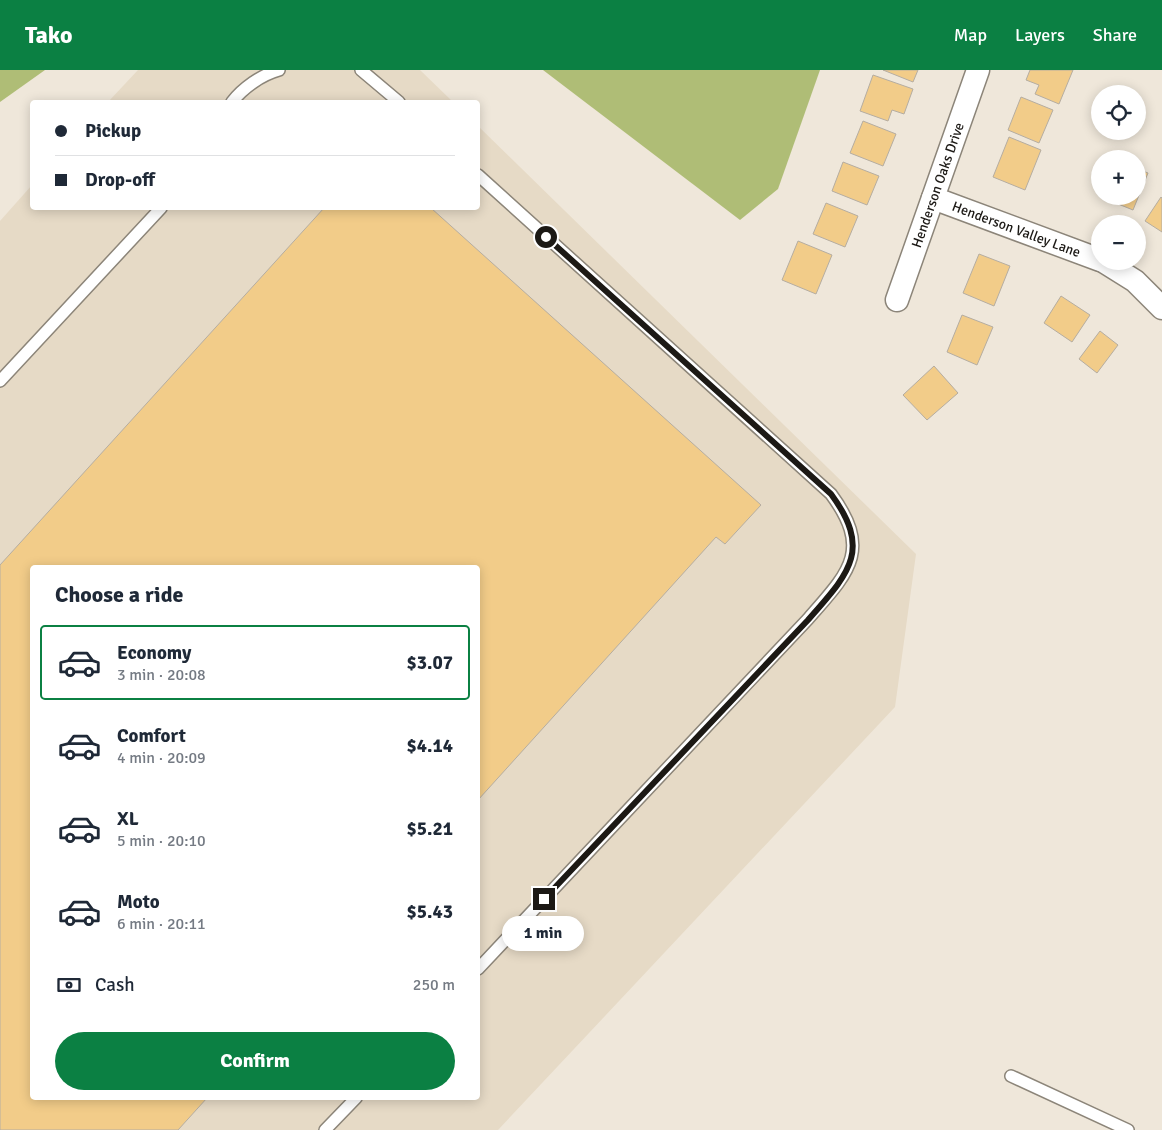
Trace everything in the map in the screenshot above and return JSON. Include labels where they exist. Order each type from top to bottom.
[{"type":"street","name":"Henderson Oaks Drive","points":[[897,300],[978,70]]},
{"type":"street","name":"Henderson Valley Lane","points":[[933,198],[1091,257]]},
{"type":"street","name":"Henderson Valley Lane","points":[[1116,270],[1135,281],[1162,308]]},
{"type":"lane","points":[[234,100],[240,92],[270,73],[279,70]]},
{"type":"lane","points":[[361,70],[396,100]]},
{"type":"lane","points":[[480,177],[831,494],[846,515],[854,536],[849,567],[837,586],[808,620],[480,967]]},
{"type":"lane","points":[[0,380],[159,210]]},
{"type":"lane","points":[[1011,1076],[1128,1130]]},
{"type":"lane","points":[[325,1130],[354,1100]]},
{"type":"shaded area","points":[[138,70],[420,70],[451,100],[110,100]]},
{"type":"shaded area","points":[[480,128],[916,554],[895,707],[498,1130],[0,1130],[0,221],[30,187],[30,210],[480,210]]},
{"type":"green space","points":[[0,70],[45,70],[0,102]]},
{"type":"green space","points":[[543,70],[820,70],[778,189],[740,220]]},
{"type":"building","points":[[883,70],[918,70],[913,82]]},
{"type":"building","points":[[1030,70],[1073,70],[1059,104],[1035,94],[1039,85],[1026,80]]},
{"type":"building","points":[[873,75],[913,89],[904,114],[892,110],[888,121],[860,111]]},
{"type":"building","points":[[1021,97],[1053,110],[1039,143],[1008,130]]},
{"type":"building","points":[[863,121],[896,134],[883,166],[850,153]]},
{"type":"building","points":[[1009,137],[1041,150],[1025,190],[993,177]]},
{"type":"building","points":[[843,162],[879,176],[867,205],[832,191]]},
{"type":"building","points":[[1161,197],[1162,232],[1146,222]]},
{"type":"building","points":[[826,203],[858,216],[845,247],[813,234]]},
{"type":"building","points":[[1121,205],[1135,205],[1133,210]]},
{"type":"building","points":[[322,210],[433,210],[761,505],[725,544],[716,537],[480,798],[480,565],[30,565],[30,1100],[205,1100],[178,1130],[0,1130],[0,565]]},
{"type":"building","points":[[798,241],[832,255],[816,294],[782,280]]},
{"type":"building","points":[[979,254],[1010,266],[994,306],[963,293]]},
{"type":"building","points":[[1061,296],[1090,315],[1072,342],[1044,323]]},
{"type":"building","points":[[962,315],[993,327],[977,365],[947,352]]},
{"type":"building","points":[[1100,331],[1118,345],[1097,373],[1079,359]]},
{"type":"building","points":[[934,366],[958,393],[927,420],[903,395]]},
{"type":"route","points":[[544,899],[808,620],[837,586],[849,567],[854,536],[846,515],[831,494],[546,237]]}]
